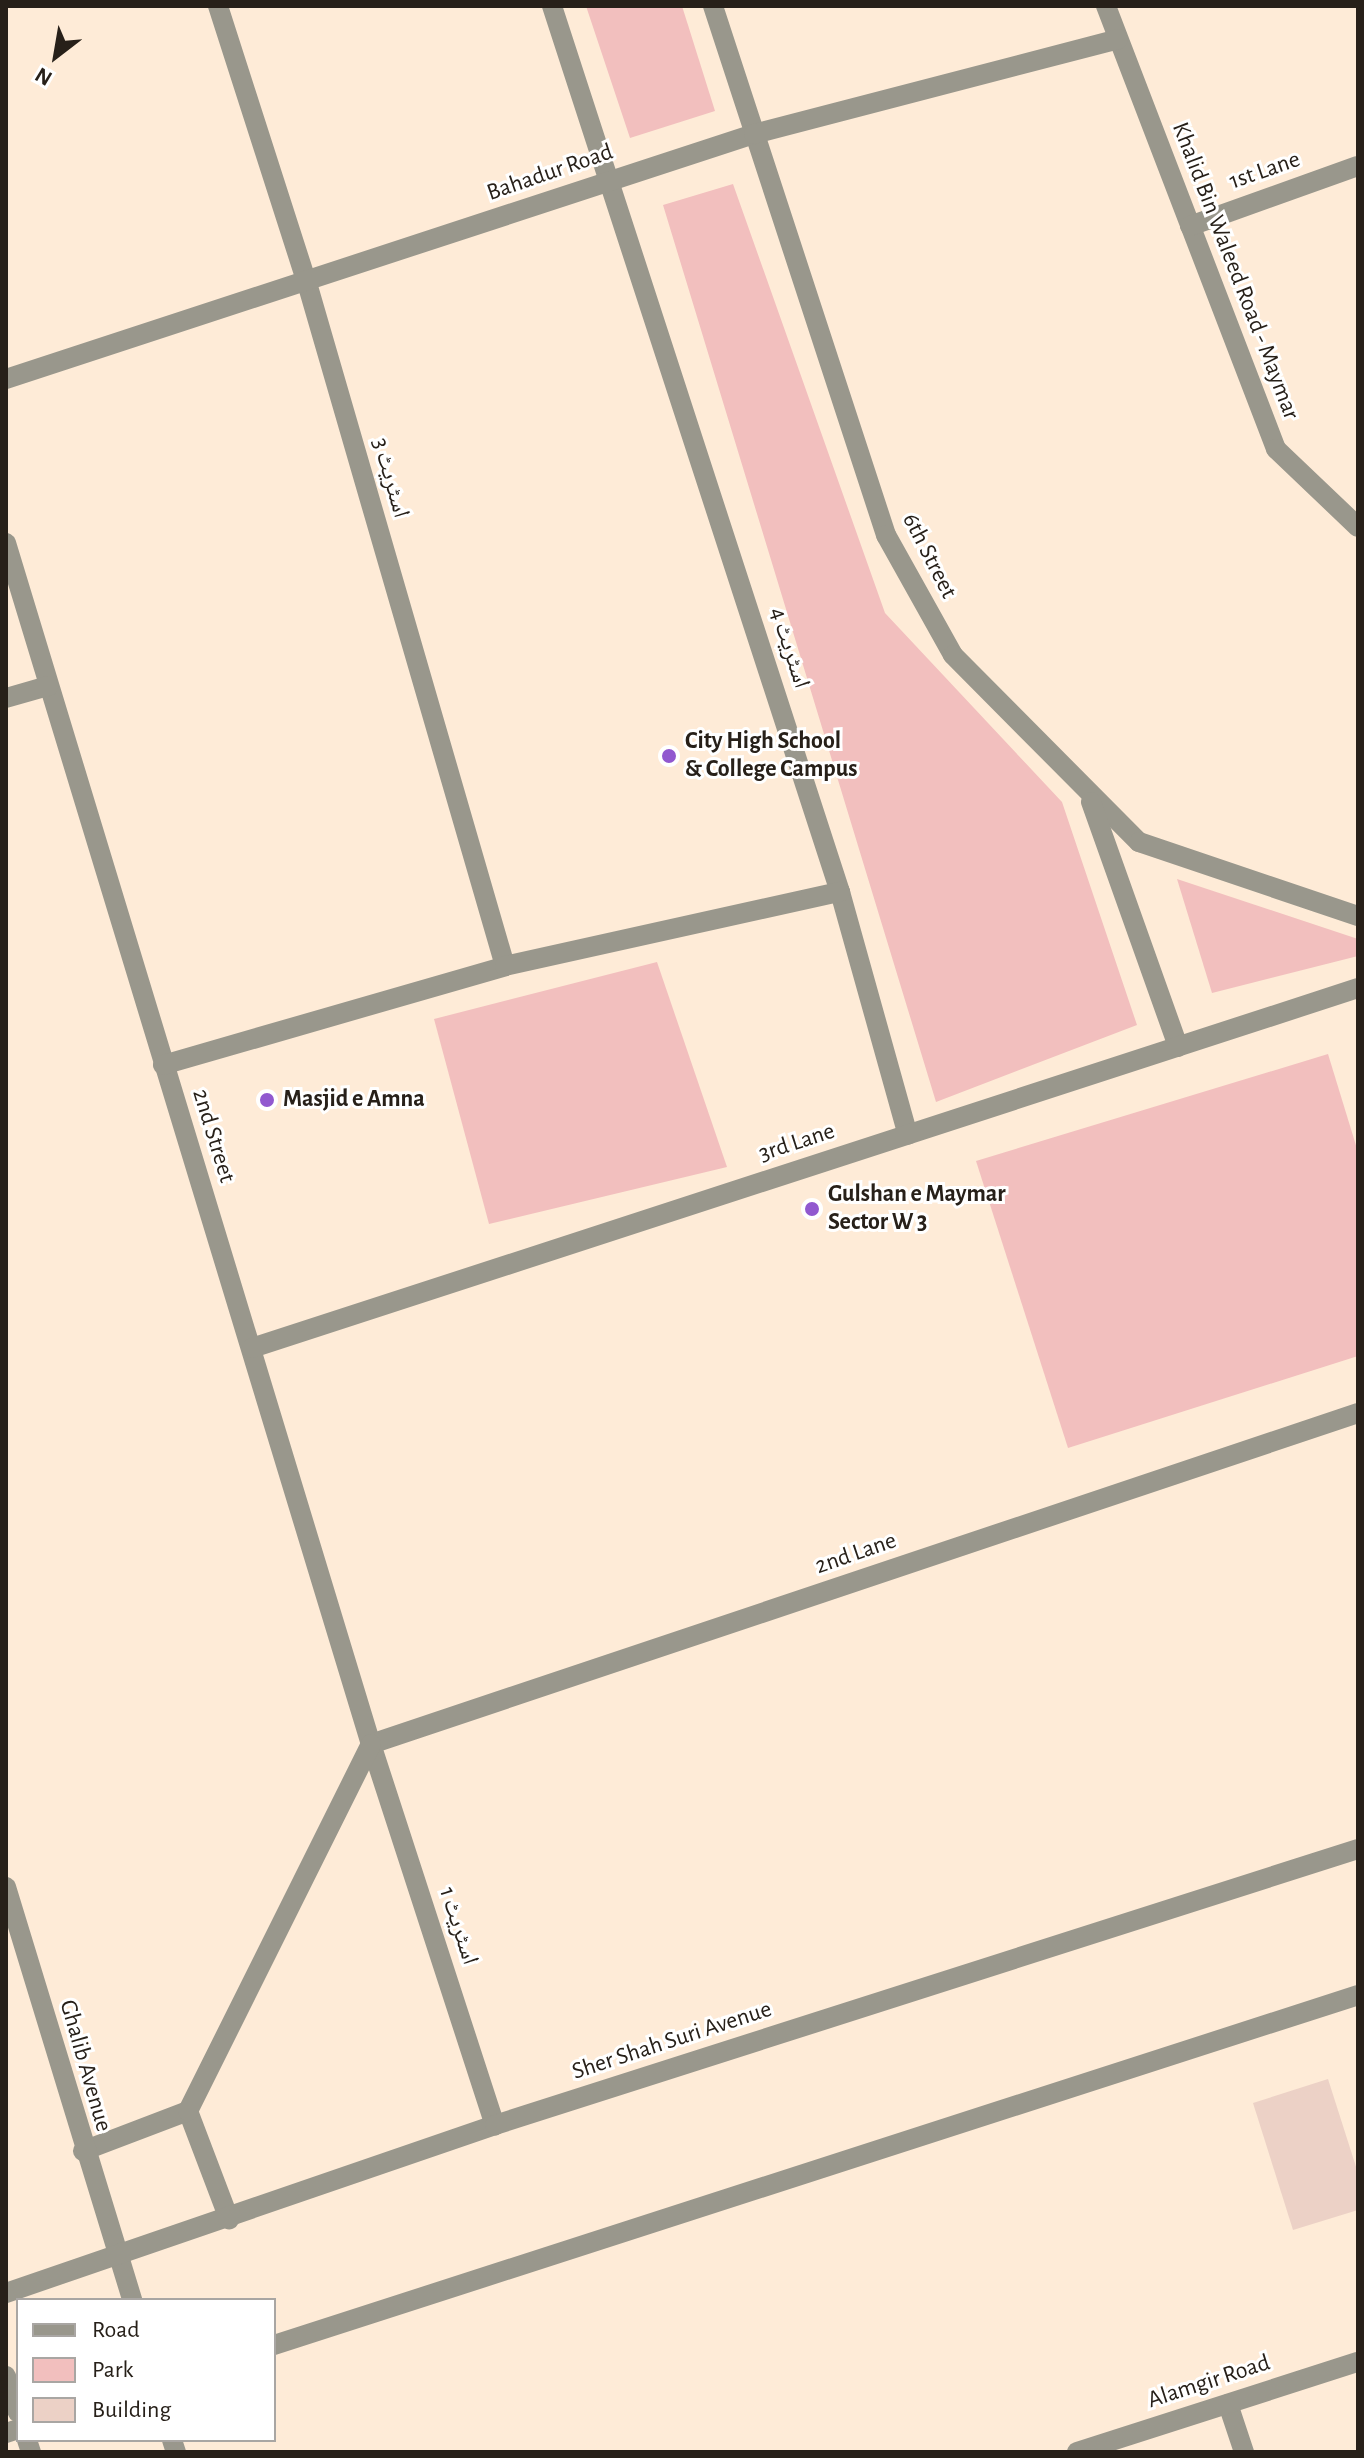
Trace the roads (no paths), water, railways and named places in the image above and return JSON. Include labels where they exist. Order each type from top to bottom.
[{"type":"street","name":"اسٹریٹ 3","points":[[218,6],[307,283],[505,966]]},
{"type":"street","name":"اسٹریٹ 4","points":[[552,6],[612,179],[840,892],[908,1135]]},
{"type":"street","name":"6th Street","points":[[713,6],[886,535],[953,655],[1089,796],[1139,842],[1358,916]]},
{"type":"street","name":"Khalid Bin Waleed Road - Maymar","points":[[1106,6],[1276,449],[1358,527]]},
{"type":"street","name":"Bahadur Road","points":[[6,379],[307,283],[754,134],[1118,39]]},
{"type":"street","name":"1st Lane","points":[[1190,226],[1358,166]]},
{"type":"street","name":"2nd Street","points":[[6,543],[371,1744]]},
{"type":"street","points":[[6,698],[48,686]]},
{"type":"street","points":[[1089,796],[1178,1047]]},
{"type":"street","points":[[163,1065],[505,966],[840,892]]},
{"type":"street","name":"3rd Lane","points":[[252,1348],[1178,1047],[1356,995]]},
{"type":"street","name":"2nd Lane","points":[[371,1744],[1358,1413]]},
{"type":"street","points":[[83,2151],[188,2111],[371,1744]]},
{"type":"street","name":"اسٹریٹ 1","points":[[371,1744],[495,2125]]},
{"type":"street","name":"Sher Shah Suri Avenue","points":[[6,2293],[120,2257],[495,2125],[1358,1849]]},
{"type":"street","name":"Ghalib Avenue","points":[[6,1887],[83,2151],[131,2298]]},
{"type":"street","points":[[276,2344],[1358,1995]]},
{"type":"street","points":[[188,2111],[229,2219]]},
{"type":"street","name":"Alamgir Road","points":[[1077,2452],[1358,2362]]},
{"type":"street","points":[[6,2376],[16,2406]]},
{"type":"street","points":[[1228,2404],[1244,2452]]},
{"type":"place","name":"City High School & College Campus","points":[[669,756]]},
{"type":"place","name":"Masjid e Amna","points":[[267,1100]]},
{"type":"place","name":"Gulshan e Maymar Sector W 3","points":[[812,1209]]}]
